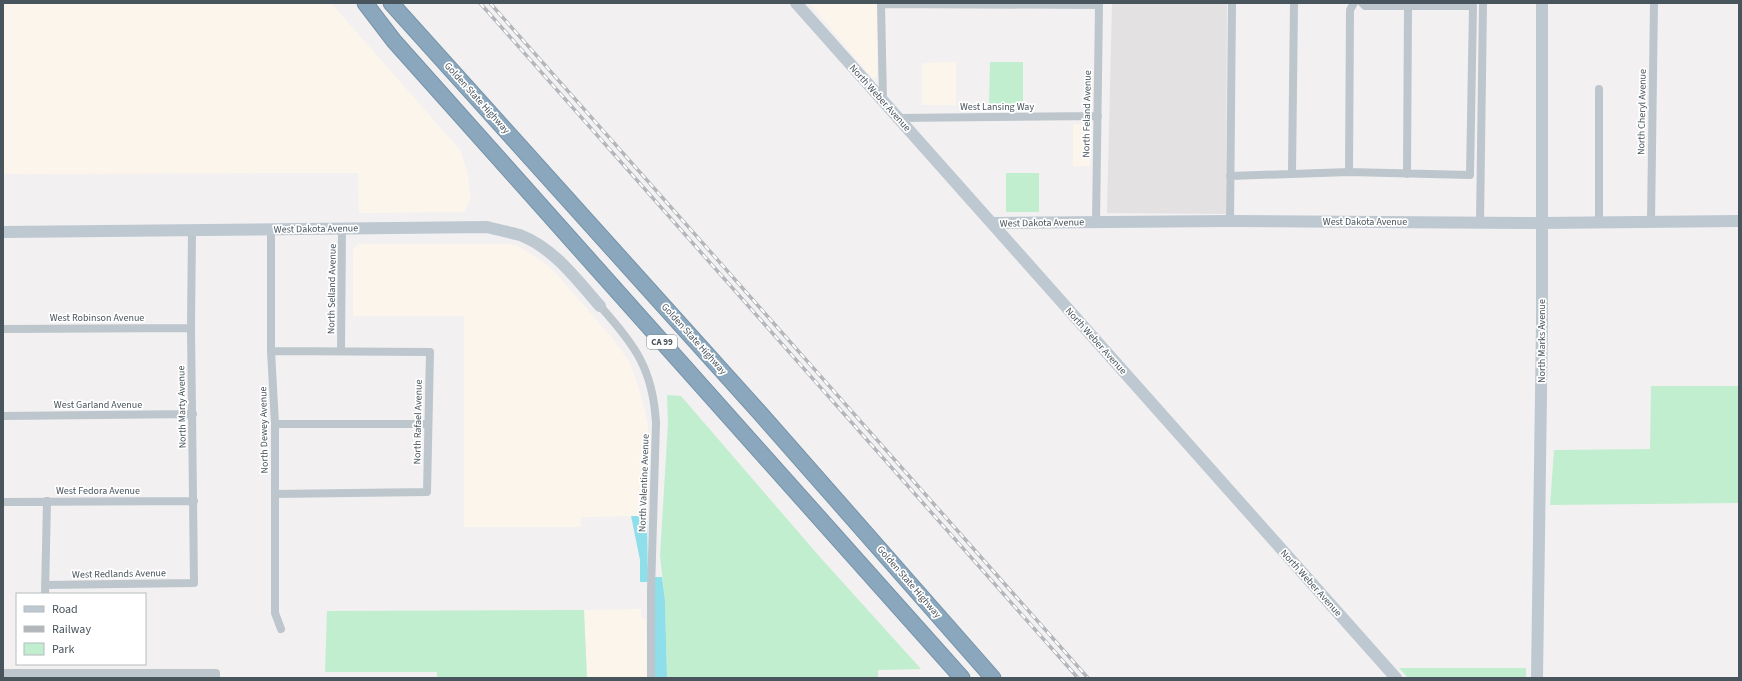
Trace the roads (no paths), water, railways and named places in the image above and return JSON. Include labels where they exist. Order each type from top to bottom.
[{"type":"highway","points":[[356,3],[394,41]]},
{"type":"highway","name":"CA 99","points":[[365,3],[394,41],[962,678]]},
{"type":"highway","name":"Golden State Highway","points":[[391,3],[734,384],[993,678]]},
{"type":"highway","points":[[400,3],[424,40]]},
{"type":"main road","name":"North Weber Avenue","points":[[796,3],[1396,678]]},
{"type":"main road","name":"North Marks Avenue","points":[[1537,678],[1542,323],[1542,3]]},
{"type":"main road","name":"West Dakota Avenue","points":[[992,223],[1230,221],[1541,223],[1599,221],[1739,221]]},
{"type":"main road","name":"West Dakota Avenue","points":[[3,232],[487,227],[507,231],[546,249],[563,264],[600,306]]},
{"type":"street","points":[[1230,221],[1232,3]]},
{"type":"street","points":[[1292,173],[1294,3]]},
{"type":"street","points":[[1349,172],[1350,10],[1354,3]]},
{"type":"street","points":[[1230,176],[1349,172],[1470,175],[1473,6],[1365,6],[1362,3]]},
{"type":"street","points":[[1480,223],[1483,3]]},
{"type":"street","name":"North Cheryl Avenue","points":[[1651,221],[1654,3]]},
{"type":"street","points":[[883,101],[881,4],[991,4]]},
{"type":"street","name":"North Feland Avenue","points":[[991,4],[1098,5],[1096,222]]},
{"type":"street","points":[[1407,174],[1408,6]]},
{"type":"street","points":[[1599,221],[1600,89]]},
{"type":"street","name":"West Lansing Way","points":[[898,118],[1098,116]]},
{"type":"street","name":"North Dewey Avenue","points":[[271,229],[271,351],[275,424],[276,613],[281,629]]},
{"type":"street","name":"North Selland Avenue","points":[[341,350],[342,229]]},
{"type":"street","name":"North Marty Avenue","points":[[192,230],[191,328],[194,583]]},
{"type":"street","name":"North Valentine Avenue","points":[[600,306],[625,334],[637,351],[645,367],[652,388],[655,408],[656,422],[651,590],[651,678]]},
{"type":"street","name":"West Robinson Avenue","points":[[3,328],[191,328]]},
{"type":"street","points":[[271,351],[341,350]]},
{"type":"street","name":"North Rafael Avenue","points":[[275,494],[428,492],[430,352],[341,350]]},
{"type":"street","name":"West Garland Avenue","points":[[3,416],[193,414]]},
{"type":"street","points":[[275,424],[428,424]]},
{"type":"street","points":[[45,590],[47,501]]},
{"type":"street","name":"West Fedora Avenue","points":[[3,502],[194,501]]},
{"type":"street","name":"West Redlands Avenue","points":[[45,590],[194,583]]},
{"type":"street","points":[[3,673],[216,676]]},
{"type":"water","points":[[631,516],[647,516],[648,582],[640,582],[640,560]]},
{"type":"water","points":[[654,577],[662,577],[665,600],[667,678],[654,678]]},
{"type":"railway","points":[[480,3],[1078,678]]},
{"type":"railway","points":[[490,3],[1088,678]]}]
